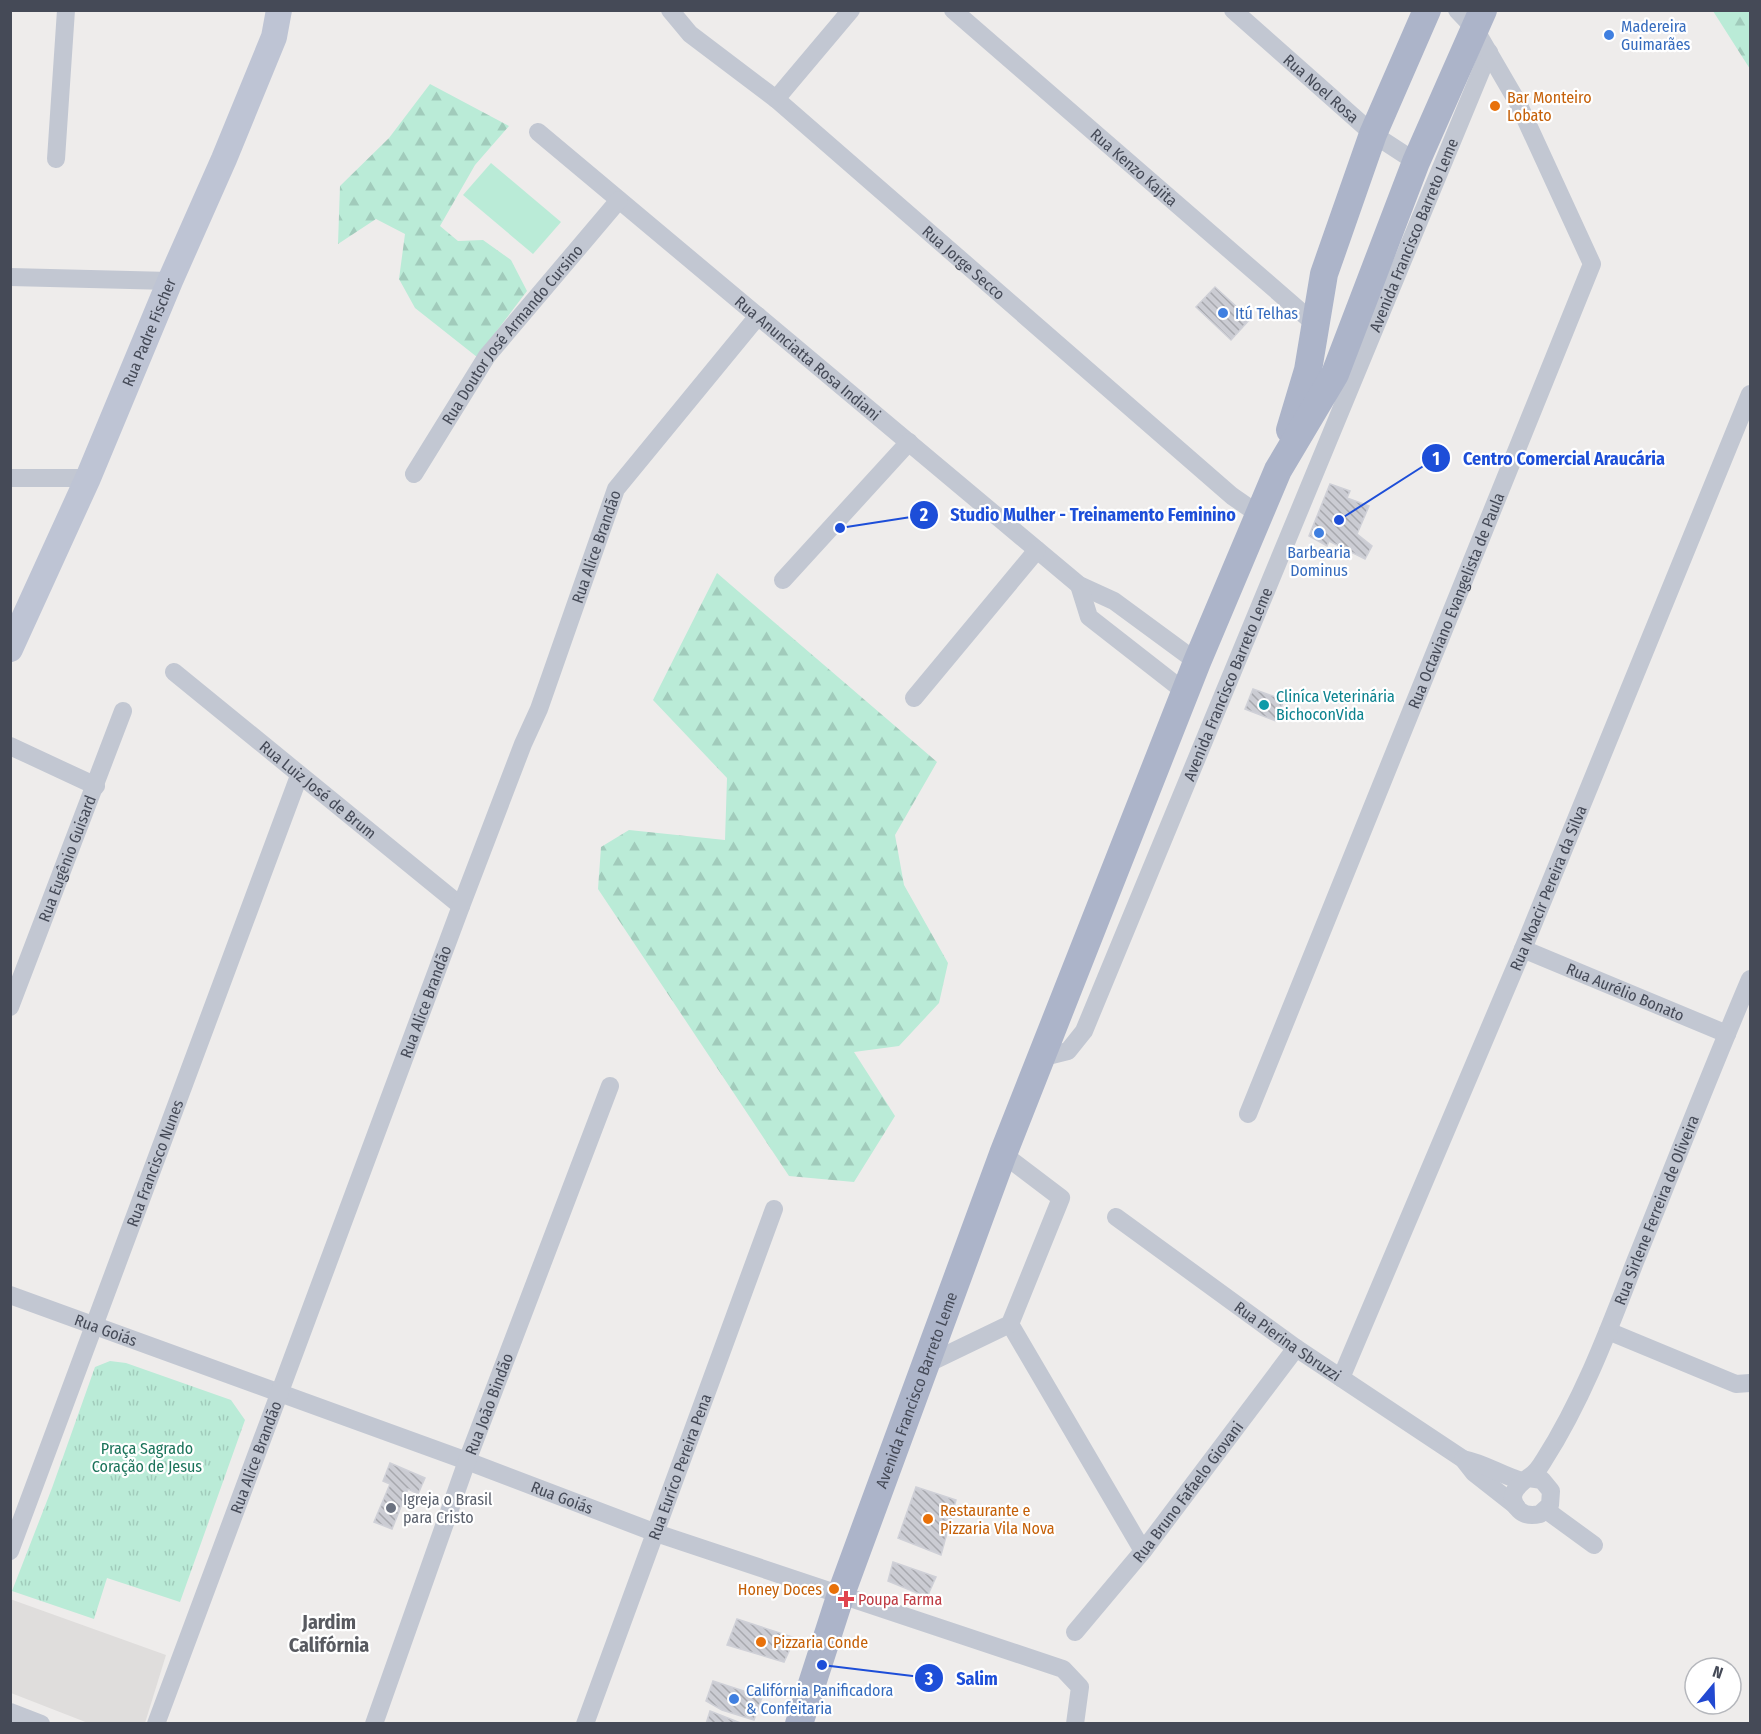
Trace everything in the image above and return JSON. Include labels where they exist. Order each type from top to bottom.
[{"type":"main road","name":"Rua Padre Fischer","points":[[11,647],[88,478],[170,281],[224,159],[270,47],[279,10]]},
{"type":"main road","name":"Avenida Francisco Barreto Leme","points":[[1278,470],[1308,370],[1324,274],[1373,134],[1427,10]]},
{"type":"main road","name":"Avenida Francisco Barreto Leme","points":[[799,1724],[842,1594],[1003,1154],[1185,692],[1278,470],[1335,374],[1416,162],[1476,22]]},
{"type":"street","points":[[56,159],[66,10]]},
{"type":"street","name":"Rua Jorge Secco","points":[[670,10],[690,34],[776,99],[1232,496],[1258,514]]},
{"type":"street","points":[[776,99],[851,10]]},
{"type":"street","name":"Rua Kenzo Kajita","points":[[952,10],[1315,324]]},
{"type":"street","name":"Rua Noel Rosa","points":[[1233,10],[1373,134],[1416,162]]},
{"type":"street","name":"Avenida Francisco Barreto Leme","points":[[1040,1058],[1068,1051],[1084,1031],[1476,22]]},
{"type":"street","name":"Rua Octaviano Evangelista de Paula","points":[[1248,1114],[1592,264],[1518,102],[1476,22]]},
{"type":"street","name":"Rua Anunciatta Rosa Indiani","points":[[538,132],[1079,585],[1114,601],[1197,662]]},
{"type":"street","name":"Rua Doutor José Armando Cursino","points":[[414,474],[487,356],[619,200]]},
{"type":"street","points":[[10,277],[170,281]]},
{"type":"street","name":"Rua Alice Brandão","points":[[156,1724],[461,906],[539,709],[616,489],[758,316]]},
{"type":"street","name":"Rua Moacir Pereira da Silva","points":[[1341,1378],[1523,949],[1750,394]]},
{"type":"street","points":[[783,580],[909,442]]},
{"type":"street","points":[[10,478],[88,478]]},
{"type":"street","points":[[914,698],[1037,550]]},
{"type":"street","points":[[1079,585],[1089,617],[1185,692]]},
{"type":"street","name":"Rua Luiz José de Brum","points":[[174,672],[461,906]]},
{"type":"street","name":"Rua Eugênio Guisard","points":[[10,1007],[123,711]]},
{"type":"street","points":[[10,746],[96,786]]},
{"type":"street","name":"Rua Francisco Nunes","points":[[10,1551],[299,776]]},
{"type":"street","name":"Rua Aurélio Bonato","points":[[1523,949],[1727,1034]]},
{"type":"street","name":"Rua Sirlene Ferreira de Oliveira","points":[[1525,1479],[1539,1469],[1557,1441],[1608,1331],[1750,979]]},
{"type":"street","name":"Rua João Bindão","points":[[374,1724],[467,1461],[610,1086]]},
{"type":"street","points":[[927,1364],[1010,1324],[1061,1198],[1003,1154]]},
{"type":"street","name":"Rua Euríco Pereira Pena","points":[[585,1724],[774,1209]]},
{"type":"street","name":"Rua Pierina Sbruzzi","points":[[1116,1217],[1296,1348],[1463,1459],[1474,1473],[1516,1506]]},
{"type":"street","name":"Rua Goiás","points":[[10,1295],[467,1461],[656,1533],[1063,1669],[1080,1687],[1076,1721]]},
{"type":"street","points":[[1010,1324],[1143,1551]]},
{"type":"street","points":[[1608,1331],[1736,1384],[1750,1383]]},
{"type":"street","name":"Rua Bruno Fafaelo Giovani","points":[[1075,1632],[1143,1551],[1296,1348]]},
{"type":"street","name":"Rua Sirlene Ferreira de Oliveira","points":[[1548,1485],[1557,1455],[1557,1441]]},
{"type":"street","name":"Rua Pierina Sbruzzi","points":[[1463,1459],[1480,1462],[1507,1477],[1525,1479]]},
{"type":"street","points":[[1525,1479],[1542,1480],[1548,1485],[1552,1498],[1546,1510],[1540,1514],[1526,1515],[1516,1506],[1514,1492],[1525,1479]]},
{"type":"street","points":[[1546,1510],[1594,1545]]},
{"type":"street","points":[[10,1712],[41,1724]]},
{"type":"shaded area","points":[[10,1599],[166,1655],[145,1723],[88,1723],[11,1693]]},
{"type":"green space","points":[[1713,11],[1750,11],[1750,69]]},
{"type":"green space","points":[[430,84],[509,126],[475,165],[440,226],[458,241],[483,240],[511,260],[527,291],[477,357],[415,308],[399,279],[405,234],[376,219],[338,244],[340,186],[389,138]]},
{"type":"green space","points":[[491,163],[561,222],[533,254],[463,195]]},
{"type":"green space","points":[[717,573],[937,762],[895,835],[904,885],[948,963],[939,1003],[899,1046],[854,1052],[895,1116],[854,1182],[789,1176],[598,889],[601,847],[629,830],[725,840],[727,778],[653,700]]},
{"type":"green space","name":"Praça Sagrado Coração de Jesus","points":[[110,1361],[126,1363],[231,1400],[245,1420],[180,1602],[107,1578],[94,1619],[12,1591],[95,1367]]},
{"type":"building","name":"Itú Telhas","points":[[1215,287],[1250,319],[1231,340],[1196,307]]},
{"type":"building","points":[[1330,484],[1350,491],[1347,498],[1369,506],[1357,534],[1372,546],[1365,559],[1329,541],[1327,546],[1309,536]]},
{"type":"building","name":"Cliníca Veterinária BichoconVida","points":[[1253,689],[1284,700],[1276,721],[1245,709]]},
{"type":"building","name":"Igreja o Brasil para Cristo","points":[[390,1463],[425,1478],[418,1494],[408,1489],[392,1529],[374,1522],[390,1484],[383,1481]]},
{"type":"building","name":"Restaurante e Pizzaria Vila Nova","points":[[916,1487],[956,1500],[941,1555],[898,1538]]},
{"type":"building","points":[[893,1562],[936,1577],[927,1597],[888,1581]]},
{"type":"building","name":"Pizzaria Conde","points":[[737,1619],[795,1638],[784,1662],[727,1645]]},
{"type":"building","name":"Califórnia Panificadora & Confeitaria","points":[[713,1681],[762,1697],[754,1720],[722,1710],[706,1701]]},
{"type":"building","points":[[710,1711],[743,1724],[706,1724]]},
{"type":"place","name":"Madereira Guimarães","points":[[1609,35]]},
{"type":"place","name":"Bar Monteiro Lobato","points":[[1495,106]]},
{"type":"place","name":"Itú Telhas","points":[[1223,313]]},
{"type":"place","name":"Centro Comercial Araucária","points":[[1339,520]]},
{"type":"place","name":"Studio Mulher - Treinamento Feminino","points":[[840,528]]},
{"type":"place","name":"Barbearia Dominus","points":[[1319,533]]},
{"type":"place","name":"Cliníca Veterinária BichoconVida","points":[[1264,705]]},
{"type":"place","name":"Igreja o Brasil para Cristo","points":[[391,1508]]},
{"type":"place","name":"Restaurante e Pizzaria Vila Nova","points":[[928,1519]]},
{"type":"place","name":"Honey Doces","points":[[834,1589]]},
{"type":"place","name":"Poupa Farma","points":[[846,1599]]},
{"type":"place","name":"Pizzaria Conde","points":[[761,1642]]},
{"type":"place","name":"Salim","points":[[822,1665]]},
{"type":"place","name":"Califórnia Panificadora & Confeitaria","points":[[734,1699]]},
{"type":"district","name":"Jardim Califórnia","points":[[329,1634]]}]
